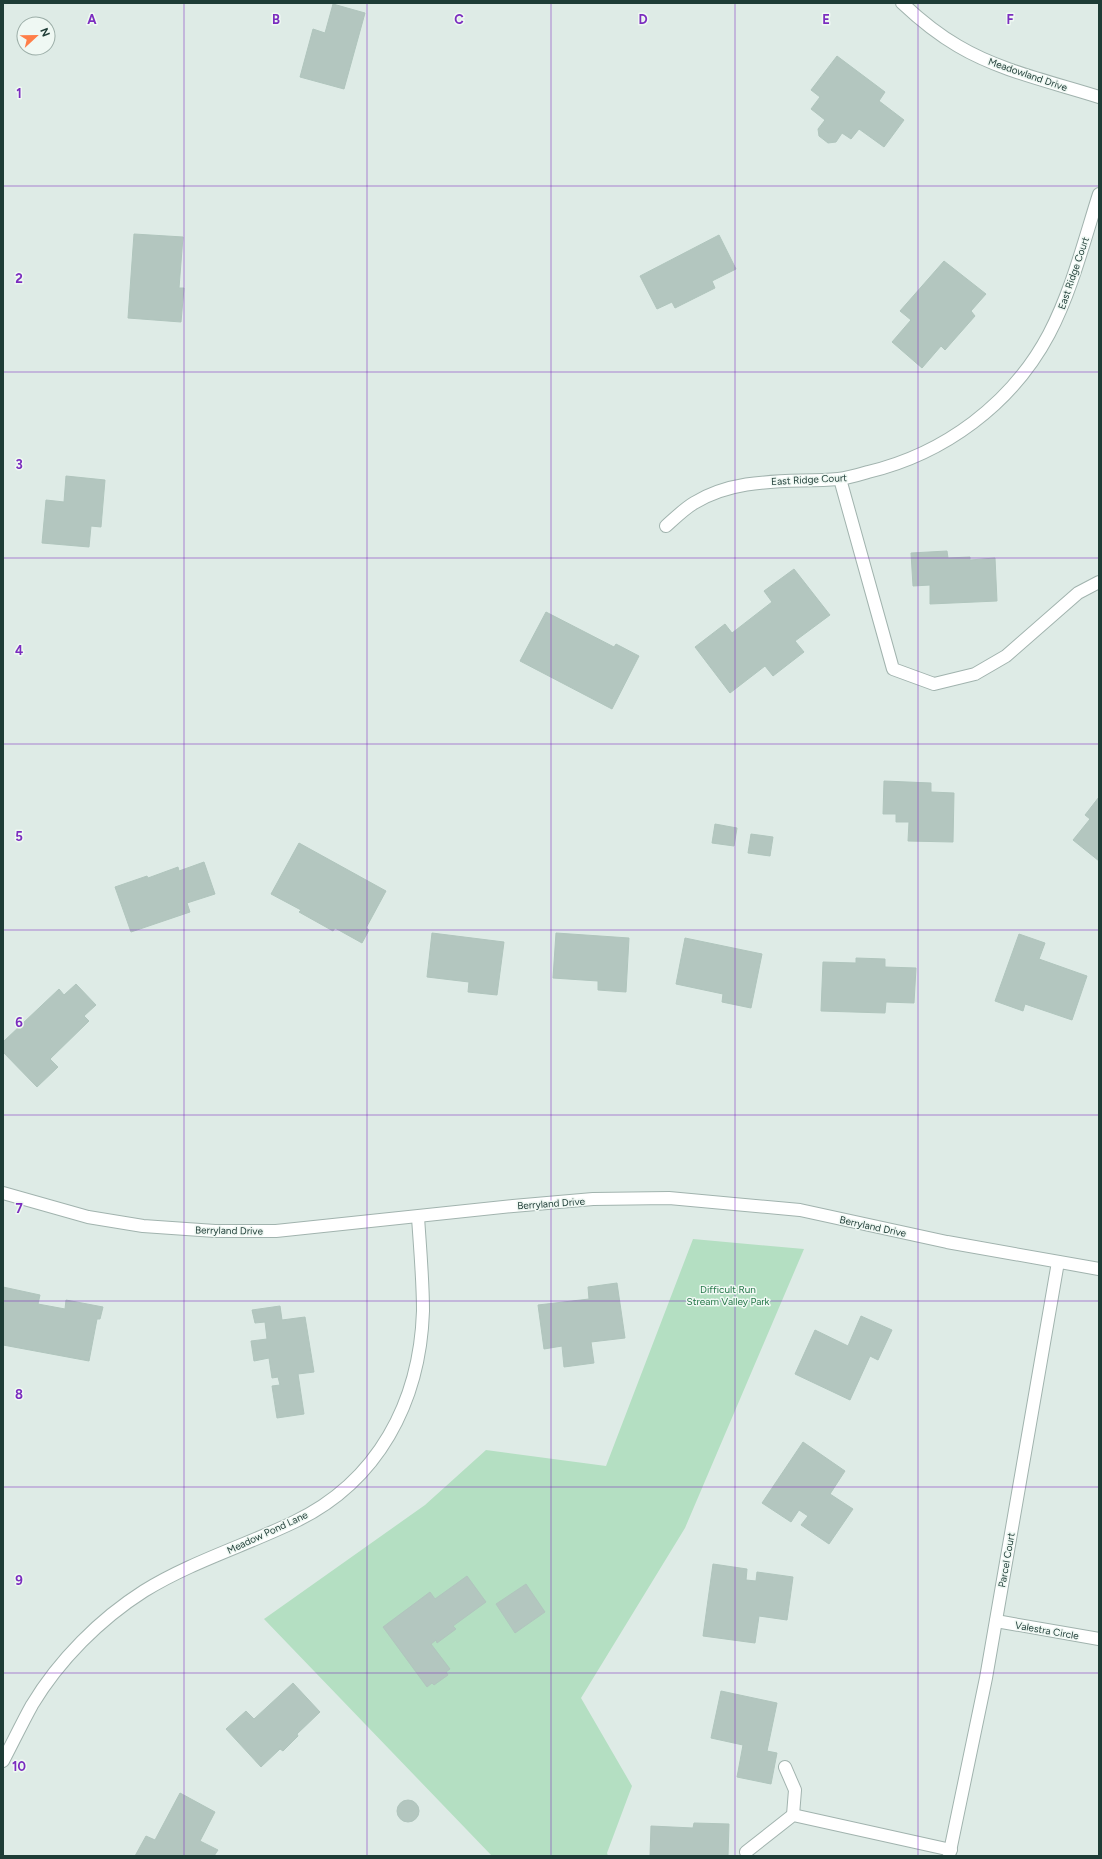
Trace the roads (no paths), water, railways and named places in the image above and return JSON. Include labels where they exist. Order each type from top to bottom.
[{"type":"street","name":"Meadowland Drive","points":[[902,3],[921,21],[958,46],[999,65],[1099,97]]},
{"type":"street","name":"East Ridge Court","points":[[666,526],[694,503],[725,488],[760,482],[840,479],[886,468],[923,454],[953,437],[995,405],[1019,379],[1049,335],[1064,302],[1099,194]]},
{"type":"street","points":[[840,479],[893,669],[934,684],[974,674],[1006,656],[1078,593],[1099,582]]},
{"type":"street","name":"Berryland Drive","points":[[3,1193],[88,1217],[143,1226],[215,1231],[276,1231],[584,1200],[669,1198],[800,1210],[947,1242],[1099,1269]]},
{"type":"street","name":"Meadow Pond Lane","points":[[3,1761],[32,1704],[60,1665],[103,1621],[143,1592],[187,1568],[295,1522],[332,1500],[364,1472],[393,1430],[408,1397],[418,1354],[422,1310],[418,1217]]},
{"type":"street","name":"Parcel Court","points":[[950,1853],[996,1621],[1058,1262]]},
{"type":"street","name":"Valestra Circle","points":[[996,1621],[1099,1639]]},
{"type":"street","points":[[746,1852],[793,1815],[795,1790],[785,1767]]},
{"type":"street","points":[[793,1815],[950,1853]]},
{"type":"park label","name":"Difficult Run Stream Valley Park","points":[[728,1294]]}]
